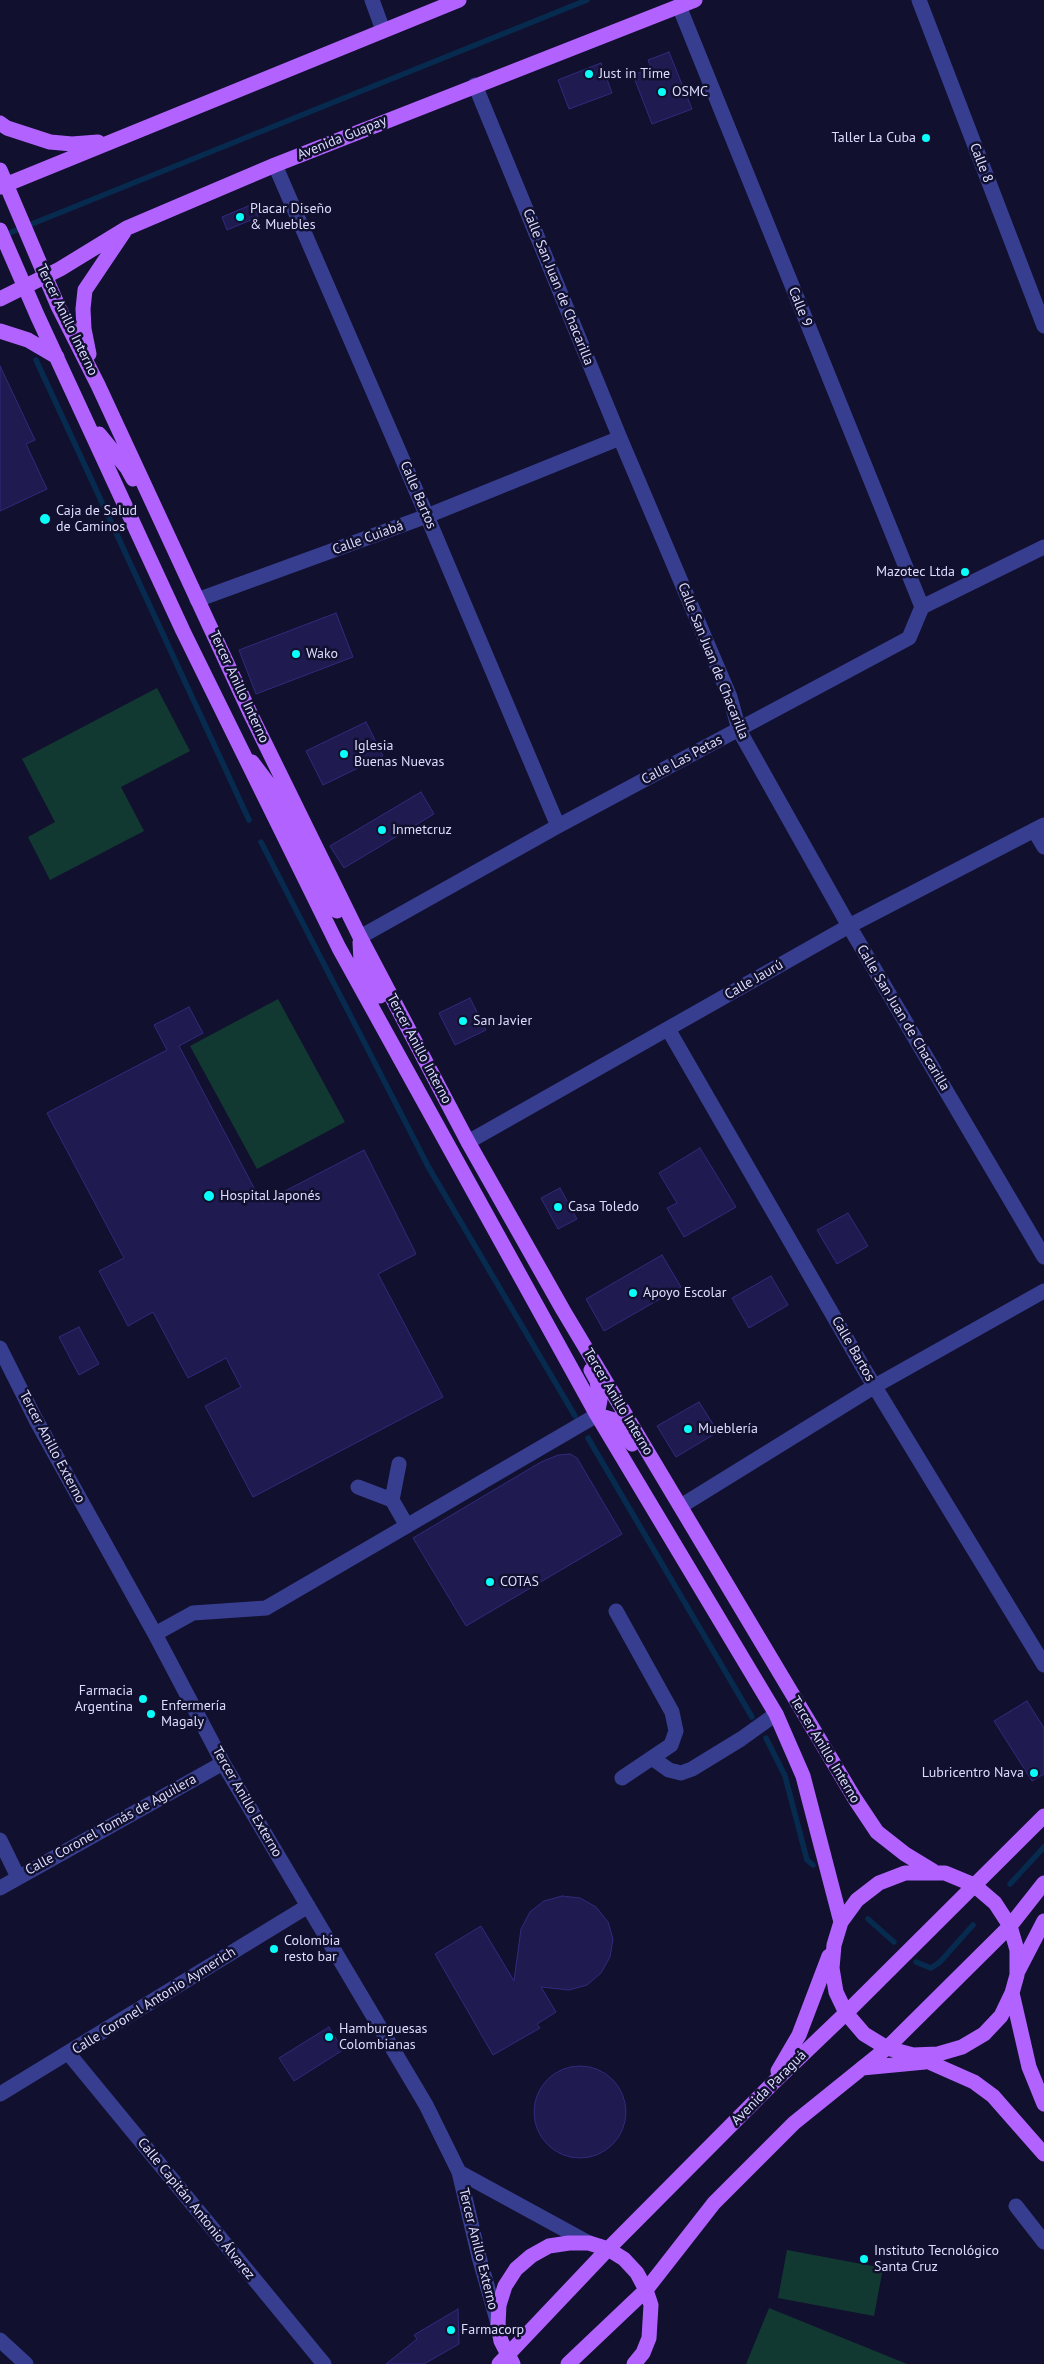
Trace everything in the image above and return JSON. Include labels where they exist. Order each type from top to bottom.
[{"type":"main road","points":[[3,186],[459,0]]},
{"type":"main road","name":"Avenida Guapay","points":[[0,299],[45,277],[127,228],[275,165],[695,0]]},
{"type":"main road","points":[[0,123],[7,128],[50,142],[89,144],[120,139]]},
{"type":"main road","name":"Tercer Anillo Interno","points":[[0,170],[3,186],[14,201],[45,277],[98,384],[197,600],[360,938],[468,1142],[563,1310],[855,1799],[878,1832],[905,1854],[933,1871]]},
{"type":"main road","points":[[98,384],[84,329],[83,308],[86,290],[127,228]]},
{"type":"main road","name":"Tercer Anillo Interno","points":[[0,230],[24,287],[238,746],[339,948],[597,1415],[776,1714],[803,1776],[841,1922]]},
{"type":"main road","points":[[0,331],[28,340],[57,357]]},
{"type":"main road","points":[[86,420],[127,468],[183,591],[191,599],[197,600]]},
{"type":"main road","points":[[203,671],[211,669],[219,671],[225,676],[265,761],[286,784]]},
{"type":"main road","points":[[238,746],[265,777],[282,803],[343,924],[347,930],[360,938],[361,962],[465,1153],[482,1208]]},
{"type":"main road","points":[[479,1162],[490,1192],[509,1232],[597,1382],[600,1400],[597,1415],[614,1420],[622,1429],[666,1499],[698,1556],[733,1596]]},
{"type":"main road","name":"Avenida Paraguá","points":[[506,2361],[608,2249],[770,2086],[846,2014],[1044,1816]]},
{"type":"main road","name":"Tercer Anillo Interno","points":[[913,2055],[938,2054],[962,2047],[984,2034],[1001,2016],[1012,1993],[1017,1975],[1016,1950],[1010,1926],[995,1903],[974,1885],[945,1873],[933,1871],[905,1873],[879,1883],[857,1900],[841,1922],[834,1945],[832,1968],[836,1992],[846,2014],[864,2034],[887,2048],[913,2055],[974,2082],[993,2096],[1044,2154]]},
{"type":"main road","points":[[568,2364],[646,2290],[714,2204],[794,2123],[887,2048],[1010,1926],[1044,1883]]},
{"type":"main road","points":[[1017,1975],[1044,1921]]},
{"type":"main road","points":[[770,2086],[799,2035],[834,1945]]},
{"type":"main road","name":"Tercer Anillo Interno","points":[[1012,1993],[1029,2067],[1044,2104]]},
{"type":"main road","points":[[862,2068],[930,2062]]},
{"type":"main road","points":[[506,2361],[498,2325],[499,2305],[505,2286],[516,2269],[526,2260],[549,2246],[569,2243],[589,2243],[608,2249],[624,2259],[637,2273],[646,2290],[651,2306],[652,2322],[649,2338],[641,2360]]},
{"type":"street","points":[[372,0],[382,30]]},
{"type":"street","name":"Calle 8","points":[[919,0],[1044,326]]},
{"type":"street","name":"Calle 9","points":[[679,6],[922,607]]},
{"type":"street","name":"Calle San Juan de Chacarilla","points":[[475,85],[620,438],[730,697],[739,730],[848,926],[1044,1257]]},
{"type":"street","name":"Calle Bartos","points":[[275,165],[428,516],[558,826]]},
{"type":"street","name":"Calle Cuiabá","points":[[197,600],[428,516],[620,438]]},
{"type":"street","points":[[922,607],[1044,547]]},
{"type":"street","name":"Calle Las Petas","points":[[360,938],[558,826],[909,638],[922,607]]},
{"type":"street","points":[[1039,828],[1044,847]]},
{"type":"street","name":"Calle Jaurú","points":[[468,1142],[848,926],[1039,828]]},
{"type":"street","name":"Calle Bartos","points":[[668,1029],[875,1386],[1044,1665]]},
{"type":"street","points":[[681,1506],[875,1386],[1044,1291]]},
{"type":"street","name":"Tercer Anillo Externo","points":[[0,1348],[36,1420],[156,1634],[223,1763],[426,2104],[459,2172],[479,2257],[498,2325]]},
{"type":"street","points":[[156,1634],[193,1612],[266,1608],[597,1415]]},
{"type":"street","points":[[392,1500],[399,1464]]},
{"type":"street","points":[[358,1488],[392,1500],[407,1526]]},
{"type":"street","points":[[616,1611],[672,1712],[676,1731],[670,1745],[622,1778]]},
{"type":"street","points":[[652,1758],[669,1770],[680,1773],[692,1769],[741,1739],[776,1714]]},
{"type":"street","name":"Calle Coronel Tomás de Aguilera","points":[[0,1888],[223,1763]]},
{"type":"street","points":[[0,1840],[18,1877]]},
{"type":"street","name":"Calle Coronel Antonio Aymerich","points":[[0,2094],[69,2054],[308,1906]]},
{"type":"street","name":"Calle Capitán Antonio Álvarez","points":[[69,2054],[324,2364]]},
{"type":"street","name":"Tercer Anillo Externo","points":[[459,2172],[589,2243]]},
{"type":"street","points":[[1016,2206],[1044,2242]]},
{"type":"street","points":[[0,2340],[26,2364]]},
{"type":"green space","points":[[157,688],[190,751],[121,787],[144,831],[50,880],[28,837],[55,822],[22,759]]},
{"type":"green space","points":[[278,999],[345,1122],[257,1169],[190,1046]]},
{"type":"green space","points":[[787,2250],[883,2268],[874,2316],[778,2298]]},
{"type":"green space","points":[[769,2308],[907,2364],[746,2364]]},
{"type":"building","name":"OSMC","points":[[669,52],[692,109],[652,124],[633,75],[651,68],[648,60]]},
{"type":"building","points":[[601,63],[612,93],[569,109],[558,80]]},
{"type":"building","name":"Placar Diseño & Muebles","points":[[253,204],[258,217],[227,230],[222,217]]},
{"type":"building","points":[[0,366],[35,440],[26,444],[47,489],[0,511]]},
{"type":"building","name":"Wako","points":[[336,613],[353,657],[256,694],[239,650]]},
{"type":"building","name":"Iglesia Buenas Nuevas","points":[[366,722],[383,756],[323,785],[306,751]]},
{"type":"building","name":"Inmetcruz","points":[[421,792],[434,814],[344,868],[330,846]]},
{"type":"building","name":"San Javier","points":[[470,998],[486,1030],[455,1045],[439,1013]]},
{"type":"building","points":[[189,1007],[203,1033],[179,1046],[262,1203],[364,1150],[416,1254],[378,1274],[443,1397],[253,1497],[205,1406],[241,1387],[226,1358],[188,1378],[153,1312],[128,1326],[99,1271],[124,1258],[47,1113],[167,1050],[154,1025]]},
{"type":"building","points":[[700,1148],[736,1207],[684,1237],[667,1208],[677,1203],[659,1173]]},
{"type":"building","name":"Casa Toledo","points":[[560,1188],[577,1219],[558,1229],[541,1198]]},
{"type":"building","points":[[848,1213],[868,1246],[837,1264],[817,1230]]},
{"type":"building","name":"Apoyo Escolar","points":[[662,1255],[681,1287],[604,1331],[586,1299]]},
{"type":"building","points":[[771,1276],[788,1305],[749,1328],[732,1298]]},
{"type":"building","points":[[79,1327],[99,1364],[79,1375],[59,1337]]},
{"type":"building","name":"Mueblería","points":[[699,1402],[718,1432],[676,1457],[657,1426]]},
{"type":"building","name":"COTAS","points":[[570,1454],[577,1458],[622,1534],[466,1626],[413,1538],[541,1462],[558,1455]]},
{"type":"building","points":[[1027,1701],[1044,1728],[1044,1774],[1032,1781],[994,1721]]},
{"type":"building","points":[[562,1896],[580,1898],[596,1907],[608,1922],[613,1939],[610,1957],[601,1973],[587,1985],[569,1990],[541,1987],[556,2012],[537,2024],[540,2028],[493,2055],[435,1954],[481,1926],[514,1981],[521,1929],[530,1912],[544,1901]]},
{"type":"building","points":[[329,2027],[343,2050],[294,2081],[279,2058]]},
{"type":"building","points":[[580,2066],[598,2069],[613,2079],[623,2094],[626,2112],[623,2130],[613,2145],[598,2155],[580,2158],[562,2155],[547,2145],[537,2130],[534,2112],[537,2094],[547,2079],[562,2069]]},
{"type":"building","points":[[458,2309],[459,2344],[424,2364],[386,2364],[417,2339],[414,2335]]},
{"type":"waterway","points":[[2,236],[587,0]]},
{"type":"waterway","points":[[36,360],[249,820]]},
{"type":"waterway","points":[[261,842],[429,1168],[575,1416]]},
{"type":"waterway","points":[[588,1438],[752,1717]]},
{"type":"waterway","points":[[766,1738],[785,1776],[807,1860],[813,1865]]},
{"type":"waterway","points":[[1010,1884],[1044,1847]]},
{"type":"waterway","points":[[868,1919],[894,1942]]},
{"type":"waterway","points":[[916,1962],[931,1968],[940,1962],[973,1925]]},
{"type":"place","name":"Just in Time","points":[[589,74]]},
{"type":"place","name":"OSMC","points":[[662,92]]},
{"type":"place","name":"Taller La Cuba","points":[[926,138]]},
{"type":"place","name":"Placar Diseño & Muebles","points":[[240,217]]},
{"type":"place","name":"Caja de Salud de Caminos","points":[[45,519]]},
{"type":"place","name":"Mazotec Ltda","points":[[965,572]]},
{"type":"place","name":"Wako","points":[[296,654]]},
{"type":"place","name":"Iglesia Buenas Nuevas","points":[[344,754]]},
{"type":"place","name":"Inmetcruz","points":[[382,830]]},
{"type":"place","name":"San Javier","points":[[463,1021]]},
{"type":"place","name":"Hospital Japonés","points":[[209,1196]]},
{"type":"place","name":"Casa Toledo","points":[[558,1207]]},
{"type":"place","name":"Apoyo Escolar","points":[[633,1293]]},
{"type":"place","name":"Mueblería","points":[[688,1429]]},
{"type":"place","name":"COTAS","points":[[490,1582]]},
{"type":"place","name":"Farmacia Argentina","points":[[143,1699]]},
{"type":"place","name":"Enfermería Magaly","points":[[151,1714]]},
{"type":"place","name":"Lubricentro Nava","points":[[1034,1773]]},
{"type":"place","name":"Colombia resto bar","points":[[274,1949]]},
{"type":"place","name":"Hamburguesas Colombianas","points":[[329,2037]]},
{"type":"place","name":"Instituto Tecnológico Santa Cruz","points":[[864,2259]]},
{"type":"place","name":"Farmacorp","points":[[451,2330]]}]
